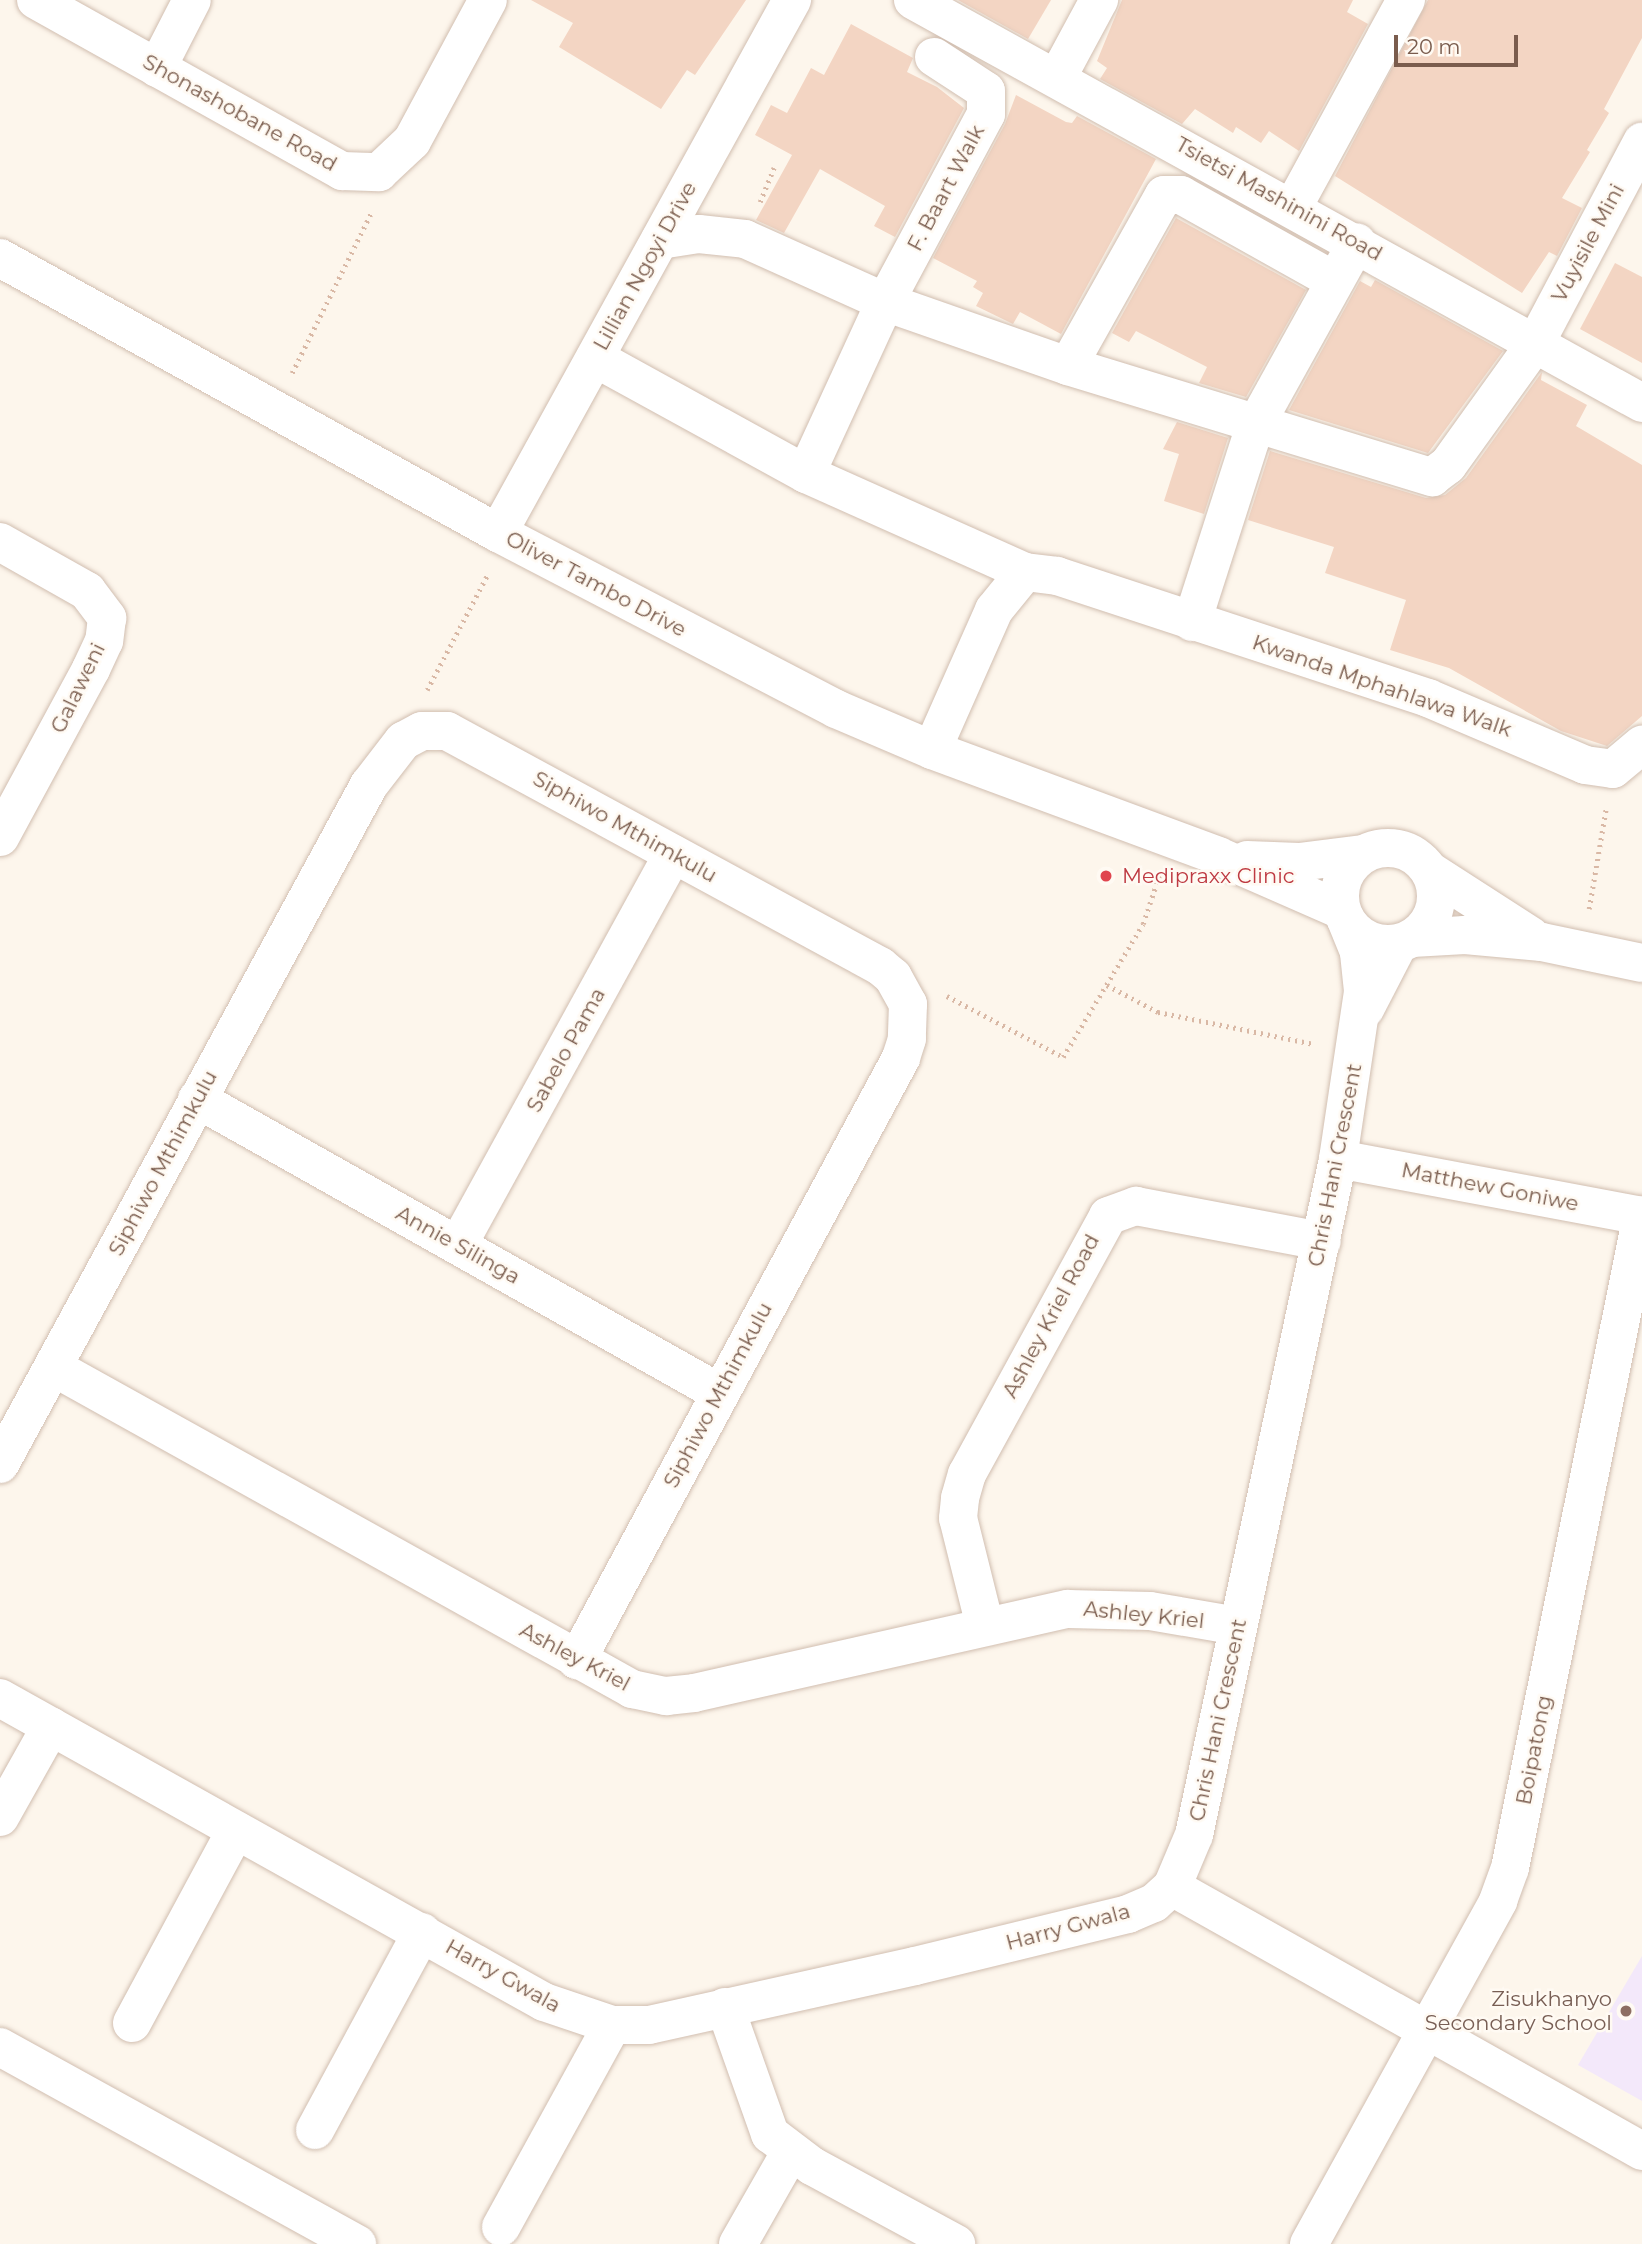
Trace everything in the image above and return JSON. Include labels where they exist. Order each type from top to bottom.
[{"type":"street","name":"Shonashobane Road","points":[[36,0],[342,171],[379,173]]},
{"type":"street","points":[[157,68],[192,0]]},
{"type":"street","points":[[379,173],[412,141],[488,0]]},
{"type":"street","name":"Lillian Ngoyi Drive","points":[[498,533],[792,0]]},
{"type":"street","name":"Tsietsi Mashinini Road","points":[[913,0],[1357,242],[1642,403]]},
{"type":"street","points":[[1057,78],[1099,0]]},
{"type":"street","points":[[1293,207],[1406,0]]},
{"type":"street","name":"F. Baart Walk","points":[[885,302],[988,102],[977,83],[934,57]]},
{"type":"street","name":"Vuyisile Mini","points":[[1535,344],[1642,142]]},
{"type":"street","points":[[1068,366],[1158,201],[1164,195],[1181,195],[1335,281]]},
{"type":"street","points":[[660,240],[699,234],[746,239],[885,302],[1068,366],[1255,426],[1432,477],[1448,465],[1535,344]]},
{"type":"street","points":[[1192,622],[1255,426],[1357,242]]},
{"type":"street","name":"Oliver Tambo Drive","points":[[0,258],[498,533],[836,709],[932,750],[1217,856],[1344,915]]},
{"type":"street","points":[[806,474],[885,302]]},
{"type":"street","name":"Kwanda Mphahlawa Walk","points":[[595,358],[806,474],[1025,572],[1057,576],[1428,698],[1585,765],[1613,769]]},
{"type":"street","name":"Galaweni","points":[[0,542],[87,591],[107,618],[104,641],[91,669],[0,837]]},
{"type":"street","points":[[932,750],[995,610],[1025,572]]},
{"type":"street","name":"Siphiwo Mthimkulu","points":[[0,1464],[369,785],[403,741],[422,731],[447,731],[475,742],[673,855],[880,966],[893,977],[908,1004],[908,1039],[901,1058],[718,1392],[577,1660]]},
{"type":"street","points":[[1613,769],[1642,745]]},
{"type":"street","points":[[1542,943],[1430,872],[1417,857],[1400,849],[1381,848],[1363,854],[1348,869],[1340,888],[1344,915],[1360,936],[1379,943],[1465,934],[1542,943],[1642,963]]},
{"type":"street","name":"Oliver Tambo Drive","points":[[1217,856],[1299,862],[1363,854]]},
{"type":"street","name":"Sabelo Pama","points":[[458,1245],[673,855]]},
{"type":"street","points":[[1406,940],[1435,908],[1436,889],[1430,872]]},
{"type":"street","name":"Chris Hani Crescent","points":[[1172,1887],[1194,1835],[1338,1159],[1358,1037],[1363,973],[1344,915]]},
{"type":"street","name":"Chris Hani Crescent","points":[[1358,1037],[1380,975],[1406,940]]},
{"type":"street","name":"Annie Silinga","points":[[197,1099],[718,1392]]},
{"type":"street","name":"Matthew Goniwe","points":[[1338,1159],[1642,1215]]},
{"type":"street","name":"Ashley Kriel Road","points":[[985,1626],[958,1518],[967,1474],[1108,1216],[1136,1206],[1322,1241]]},
{"type":"street","name":"Boipatong","points":[[1309,2244],[1498,1901],[1510,1868],[1642,1215]]},
{"type":"street","name":"Ashley Kriel","points":[[52,1367],[632,1689],[666,1696],[1068,1609],[1098,1607],[1238,1626]]},
{"type":"street","name":"Harry Gwala","points":[[0,1698],[544,2002],[612,2025],[649,2025],[1128,1914],[1154,1903],[1172,1887]]},
{"type":"street","points":[[0,1817],[51,1726]]},
{"type":"street","points":[[132,2023],[236,1830]]},
{"type":"street","points":[[1172,1887],[1642,2151]]},
{"type":"street","points":[[315,2130],[422,1932]]},
{"type":"street","points":[[725,2007],[760,2113],[771,2134],[790,2152],[956,2244]]},
{"type":"street","points":[[501,2227],[612,2025]]},
{"type":"street","points":[[0,2047],[358,2244]]},
{"type":"street","points":[[738,2244],[790,2152]]},
{"type":"path","points":[[273,408],[373,210],[379,173]]},
{"type":"path","points":[[422,731],[418,707],[488,575],[498,533]]},
{"type":"path","points":[[1581,950],[1613,769]]},
{"type":"path","points":[[908,1004],[951,995],[1063,1056],[1143,923],[1171,839]]},
{"type":"path","points":[[1107,985],[1158,1012],[1358,1037]]},
{"type":"shaded area","name":"Zisukhanyo Secondary School","points":[[1642,1956],[1642,2101],[1578,2065]]},
{"type":"building","points":[[531,0],[746,0],[695,75],[687,70],[661,109],[559,47],[573,23]]},
{"type":"building","points":[[958,0],[1051,0],[1028,39]]},
{"type":"building","points":[[1122,0],[1353,0],[1347,12],[1368,24],[1299,151],[1269,131],[1261,143],[1236,127],[1233,133],[1195,109],[1182,124],[1100,79],[1107,68],[1097,61]]},
{"type":"building","points":[[1428,0],[1642,0],[1642,38],[1604,109],[1609,113],[1587,150],[1590,152],[1562,198],[1582,208],[1557,256],[1549,252],[1522,293],[1335,176]]},
{"type":"building","points":[[851,24],[913,58],[907,72],[937,87],[964,108],[895,237],[874,226],[885,206],[820,169],[784,233],[756,220],[792,155],[755,135],[771,105],[787,113],[811,68],[824,75]]},
{"type":"building","points":[[1016,95],[1066,122],[1072,123],[1077,116],[1156,159],[1061,334],[1020,312],[1013,324],[976,306],[983,293],[973,287],[977,281],[933,258],[1005,124]]},
{"type":"building","points":[[1176,218],[1306,290],[1246,397],[1199,383],[1207,367],[1136,331],[1129,342],[1112,333]]},
{"type":"building","points":[[1615,263],[1642,277],[1642,363],[1580,329]]},
{"type":"building","points":[[1375,280],[1503,351],[1428,453],[1289,410],[1360,281],[1371,287]]},
{"type":"building","points":[[1542,372],[1541,380],[1587,405],[1576,426],[1642,465],[1642,716],[1607,746],[1561,731],[1449,668],[1390,650],[1406,600],[1325,573],[1334,547],[1248,520],[1270,451],[1426,498],[1445,495],[1466,478]]},
{"type":"building","points":[[1177,422],[1228,438],[1204,514],[1164,501],[1179,454],[1163,449]]},
{"type":"place","name":"Medipraxx Clinic","points":[[1106,876]]},
{"type":"place","name":"Zisukhanyo Secondary School","points":[[1626,2011]]}]
